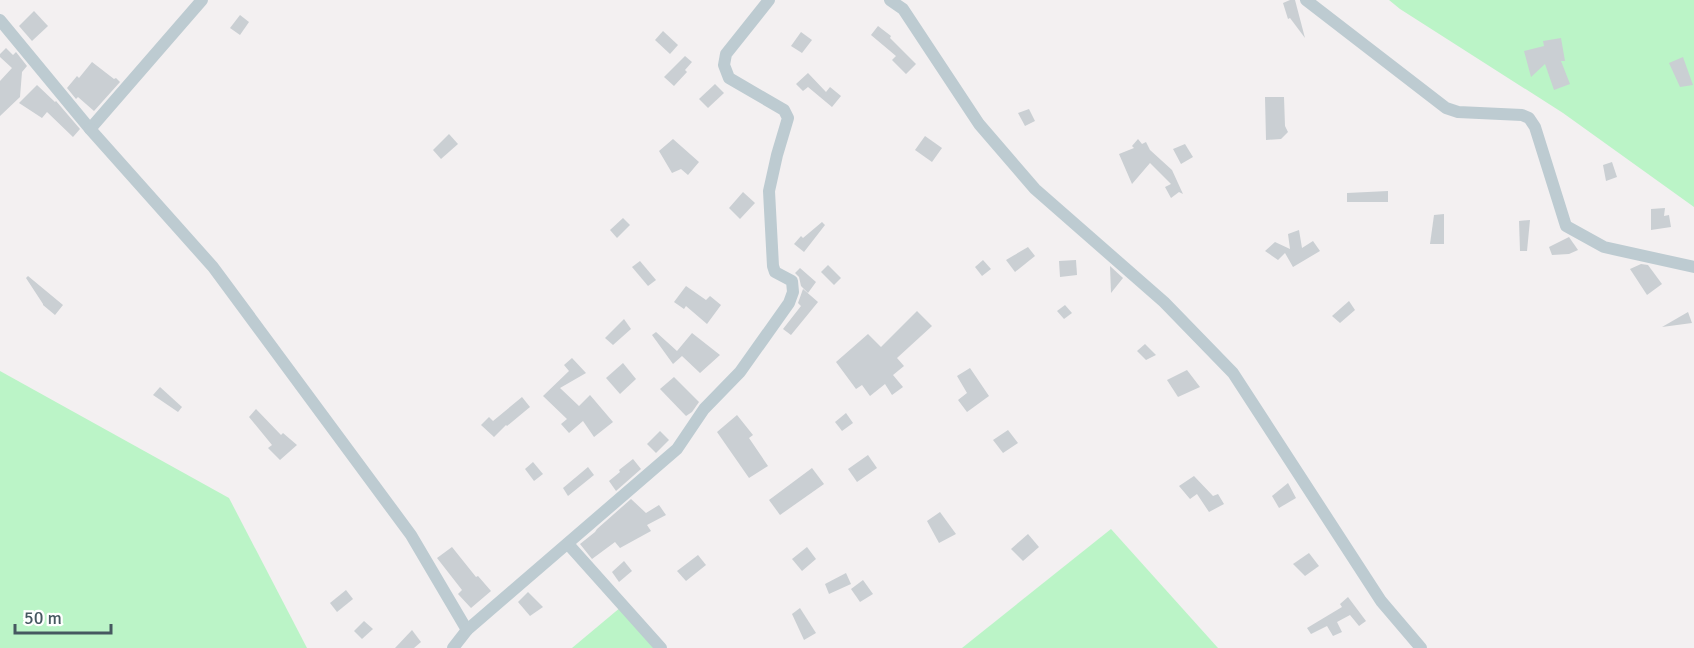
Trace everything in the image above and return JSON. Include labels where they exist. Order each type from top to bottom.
[{"type":"street","points":[[90,129],[202,0]]},
{"type":"street","points":[[453,648],[466,630],[677,449],[704,409],[740,372],[789,303],[793,292],[792,281],[775,272],[773,266],[769,191],[788,118],[784,111],[729,78],[724,65],[726,54],[769,0]]},
{"type":"street","points":[[890,0],[903,9],[980,124],[1035,189],[1164,302],[1233,373],[1381,601],[1421,648]]},
{"type":"street","points":[[1306,0],[1446,108],[1458,112],[1522,115],[1529,118],[1535,127],[1566,226],[1604,247],[1694,267]]},
{"type":"street","points":[[0,20],[90,129],[213,267],[411,535],[466,630]]},
{"type":"street","points":[[568,544],[661,648]]},
{"type":"green space","points":[[1389,0],[1694,0],[1694,207],[1563,113]]},
{"type":"green space","points":[[0,371],[229,498],[307,648],[0,648]]},
{"type":"green space","points":[[1111,529],[1218,648],[962,648]]},
{"type":"green space","points":[[621,607],[657,648],[572,648]]},
{"type":"building","points":[[1295,0],[1305,38],[1290,18],[1288,19],[1283,3]]},
{"type":"building","points":[[34,11],[48,26],[32,41],[19,26]]},
{"type":"building","points":[[240,15],[249,22],[240,35],[230,28]]},
{"type":"building","points":[[878,26],[891,36],[890,38],[916,64],[906,74],[892,60],[896,56],[871,35]]},
{"type":"building","points":[[663,31],[678,45],[670,54],[655,40]]},
{"type":"building","points":[[801,32],[812,40],[802,53],[791,46]]},
{"type":"building","points":[[1561,38],[1565,61],[1561,61],[1570,84],[1554,90],[1545,64],[1531,77],[1524,51],[1544,46],[1543,41]]},
{"type":"building","points":[[6,48],[13,55],[16,52],[27,66],[22,72],[20,97],[0,116],[0,81],[12,68],[0,57]]},
{"type":"building","points":[[685,56],[692,62],[685,70],[687,72],[674,86],[664,77]]},
{"type":"building","points":[[1683,57],[1693,85],[1680,87],[1669,63]]},
{"type":"building","points":[[92,62],[120,82],[94,111],[78,97],[76,99],[67,88]]},
{"type":"building","points":[[808,73],[826,92],[830,87],[841,96],[832,107],[808,87],[803,91],[796,84]]},
{"type":"building","points":[[715,84],[724,93],[708,108],[699,99]]},
{"type":"building","points":[[37,85],[56,101],[80,129],[73,137],[47,112],[42,118],[19,103]]},
{"type":"building","points":[[1265,97],[1284,97],[1285,126],[1288,132],[1281,139],[1266,140]]},
{"type":"building","points":[[1029,109],[1035,121],[1025,126],[1018,113]]},
{"type":"building","points":[[449,134],[458,144],[441,159],[433,150]]},
{"type":"building","points":[[925,136],[942,148],[932,162],[915,150]]},
{"type":"building","points":[[673,139],[699,162],[688,175],[681,169],[672,173],[659,151]]},
{"type":"building","points":[[1138,139],[1142,144],[1146,142],[1150,150],[1172,170],[1183,194],[1179,192],[1171,198],[1165,187],[1171,184],[1150,163],[1132,184],[1119,154],[1134,148],[1132,146]]},
{"type":"building","points":[[1185,144],[1193,157],[1181,164],[1173,149]]},
{"type":"building","points":[[1612,162],[1617,177],[1606,181],[1603,165]]},
{"type":"building","points":[[1388,191],[1388,202],[1347,202],[1347,193]]},
{"type":"building","points":[[743,192],[755,203],[740,219],[729,208]]},
{"type":"building","points":[[1665,208],[1664,216],[1669,215],[1671,227],[1651,230],[1651,209]]},
{"type":"building","points":[[1444,214],[1444,244],[1430,244],[1434,215]]},
{"type":"building","points":[[623,218],[630,225],[617,238],[610,230]]},
{"type":"building","points":[[1530,220],[1527,251],[1520,251],[1519,221]]},
{"type":"building","points":[[822,222],[825,225],[804,252],[794,244],[801,236],[803,238]]},
{"type":"building","points":[[1299,230],[1302,248],[1313,241],[1320,251],[1293,267],[1285,253],[1278,260],[1265,251],[1275,242],[1290,249],[1288,234]]},
{"type":"building","points":[[1569,237],[1578,250],[1569,254],[1552,255],[1549,247]]},
{"type":"building","points":[[1028,247],[1035,256],[1015,272],[1006,260]]},
{"type":"building","points":[[983,260],[991,269],[982,276],[975,267]]},
{"type":"building","points":[[1076,260],[1077,275],[1060,277],[1059,261]]},
{"type":"building","points":[[640,261],[656,280],[648,286],[632,267]]},
{"type":"building","points":[[1641,264],[1648,265],[1662,284],[1647,295],[1630,269]]},
{"type":"building","points":[[828,265],[841,278],[834,285],[821,272]]},
{"type":"building","points":[[1110,266],[1123,278],[1111,293]]},
{"type":"building","points":[[800,268],[816,282],[808,293],[801,286],[799,277],[795,273]]},
{"type":"building","points":[[28,276],[63,305],[55,315],[43,305],[26,278]]},
{"type":"building","points":[[686,286],[706,300],[710,296],[721,305],[707,324],[686,306],[684,309],[674,302]]},
{"type":"building","points":[[803,289],[818,302],[791,335],[783,329],[801,306],[798,303]]},
{"type":"building","points":[[1349,301],[1355,310],[1340,323],[1332,316]]},
{"type":"building","points":[[1065,305],[1072,313],[1064,319],[1057,311]]},
{"type":"building","points":[[917,311],[932,326],[897,358],[904,366],[893,375],[903,387],[892,395],[885,384],[870,396],[862,385],[856,389],[836,362],[868,334],[881,347]]},
{"type":"building","points":[[1688,312],[1692,323],[1662,327]]},
{"type":"building","points":[[624,319],[631,329],[613,345],[605,338]]},
{"type":"building","points":[[656,332],[677,351],[692,333],[720,355],[700,373],[682,356],[673,364],[652,335]]},
{"type":"building","points":[[1145,344],[1156,355],[1146,360],[1137,351]]},
{"type":"building","points":[[572,358],[586,373],[560,388],[579,406],[590,395],[613,422],[594,437],[583,421],[569,433],[561,424],[567,419],[543,396],[569,371],[564,365]]},
{"type":"building","points":[[623,363],[636,379],[620,394],[606,378]]},
{"type":"building","points":[[970,368],[989,396],[967,412],[958,400],[967,393],[957,376]]},
{"type":"building","points":[[1187,370],[1200,387],[1178,397],[1167,380]]},
{"type":"building","points":[[674,377],[699,402],[686,416],[660,389]]},
{"type":"building","points":[[160,387],[182,407],[178,412],[153,395]]},
{"type":"building","points":[[522,397],[530,407],[494,437],[481,425],[489,417],[493,421]]},
{"type":"building","points":[[256,409],[281,435],[283,433],[297,445],[280,460],[268,448],[272,445],[249,417]]},
{"type":"building","points":[[846,413],[853,423],[842,431],[835,422]]},
{"type":"building","points":[[737,415],[753,435],[749,438],[768,466],[749,478],[717,432]]},
{"type":"building","points":[[1008,430],[1018,443],[1003,453],[993,440]]},
{"type":"building","points":[[660,431],[669,440],[656,453],[647,444]]},
{"type":"building","points":[[868,455],[877,468],[857,482],[848,469]]},
{"type":"building","points":[[633,459],[641,469],[616,491],[609,481]]},
{"type":"building","points":[[533,462],[543,474],[534,481],[525,469]]},
{"type":"building","points":[[588,467],[594,475],[568,496],[563,488]]},
{"type":"building","points":[[812,468],[824,484],[780,515],[769,500]]},
{"type":"building","points":[[1194,476],[1213,496],[1218,494],[1224,504],[1209,512],[1197,494],[1190,499],[1179,486]]},
{"type":"building","points":[[1288,483],[1296,498],[1279,508],[1272,496]]},
{"type":"building","points":[[631,499],[646,513],[659,505],[666,515],[647,525],[651,531],[620,548],[615,542],[592,559],[580,544]]},
{"type":"building","points":[[940,512],[956,534],[939,543],[927,521]]},
{"type":"building","points":[[1028,534],[1039,547],[1023,561],[1011,549]]},
{"type":"building","points":[[452,547],[476,577],[478,576],[491,591],[471,608],[458,594],[462,590],[437,558]]},
{"type":"building","points":[[807,547],[816,559],[802,571],[792,559]]},
{"type":"building","points":[[1309,553],[1319,566],[1305,576],[1293,564]]},
{"type":"building","points":[[698,555],[706,565],[686,581],[677,571]]},
{"type":"building","points":[[624,561],[632,571],[619,582],[612,572]]},
{"type":"building","points":[[846,573],[851,584],[829,594],[825,584]]},
{"type":"building","points":[[863,580],[873,594],[860,602],[851,589]]},
{"type":"building","points":[[346,590],[353,599],[337,612],[330,603]]},
{"type":"building","points":[[528,592],[543,607],[530,616],[518,602]]},
{"type":"building","points":[[1348,597],[1366,621],[1359,626],[1350,615],[1337,622],[1342,632],[1333,636],[1327,626],[1311,634],[1307,628],[1342,607],[1340,604]]},
{"type":"building","points":[[800,608],[816,633],[804,640],[792,614]]},
{"type":"building","points":[[364,621],[373,629],[362,639],[354,631]]},
{"type":"building","points":[[412,630],[421,642],[414,648],[395,648]]}]
